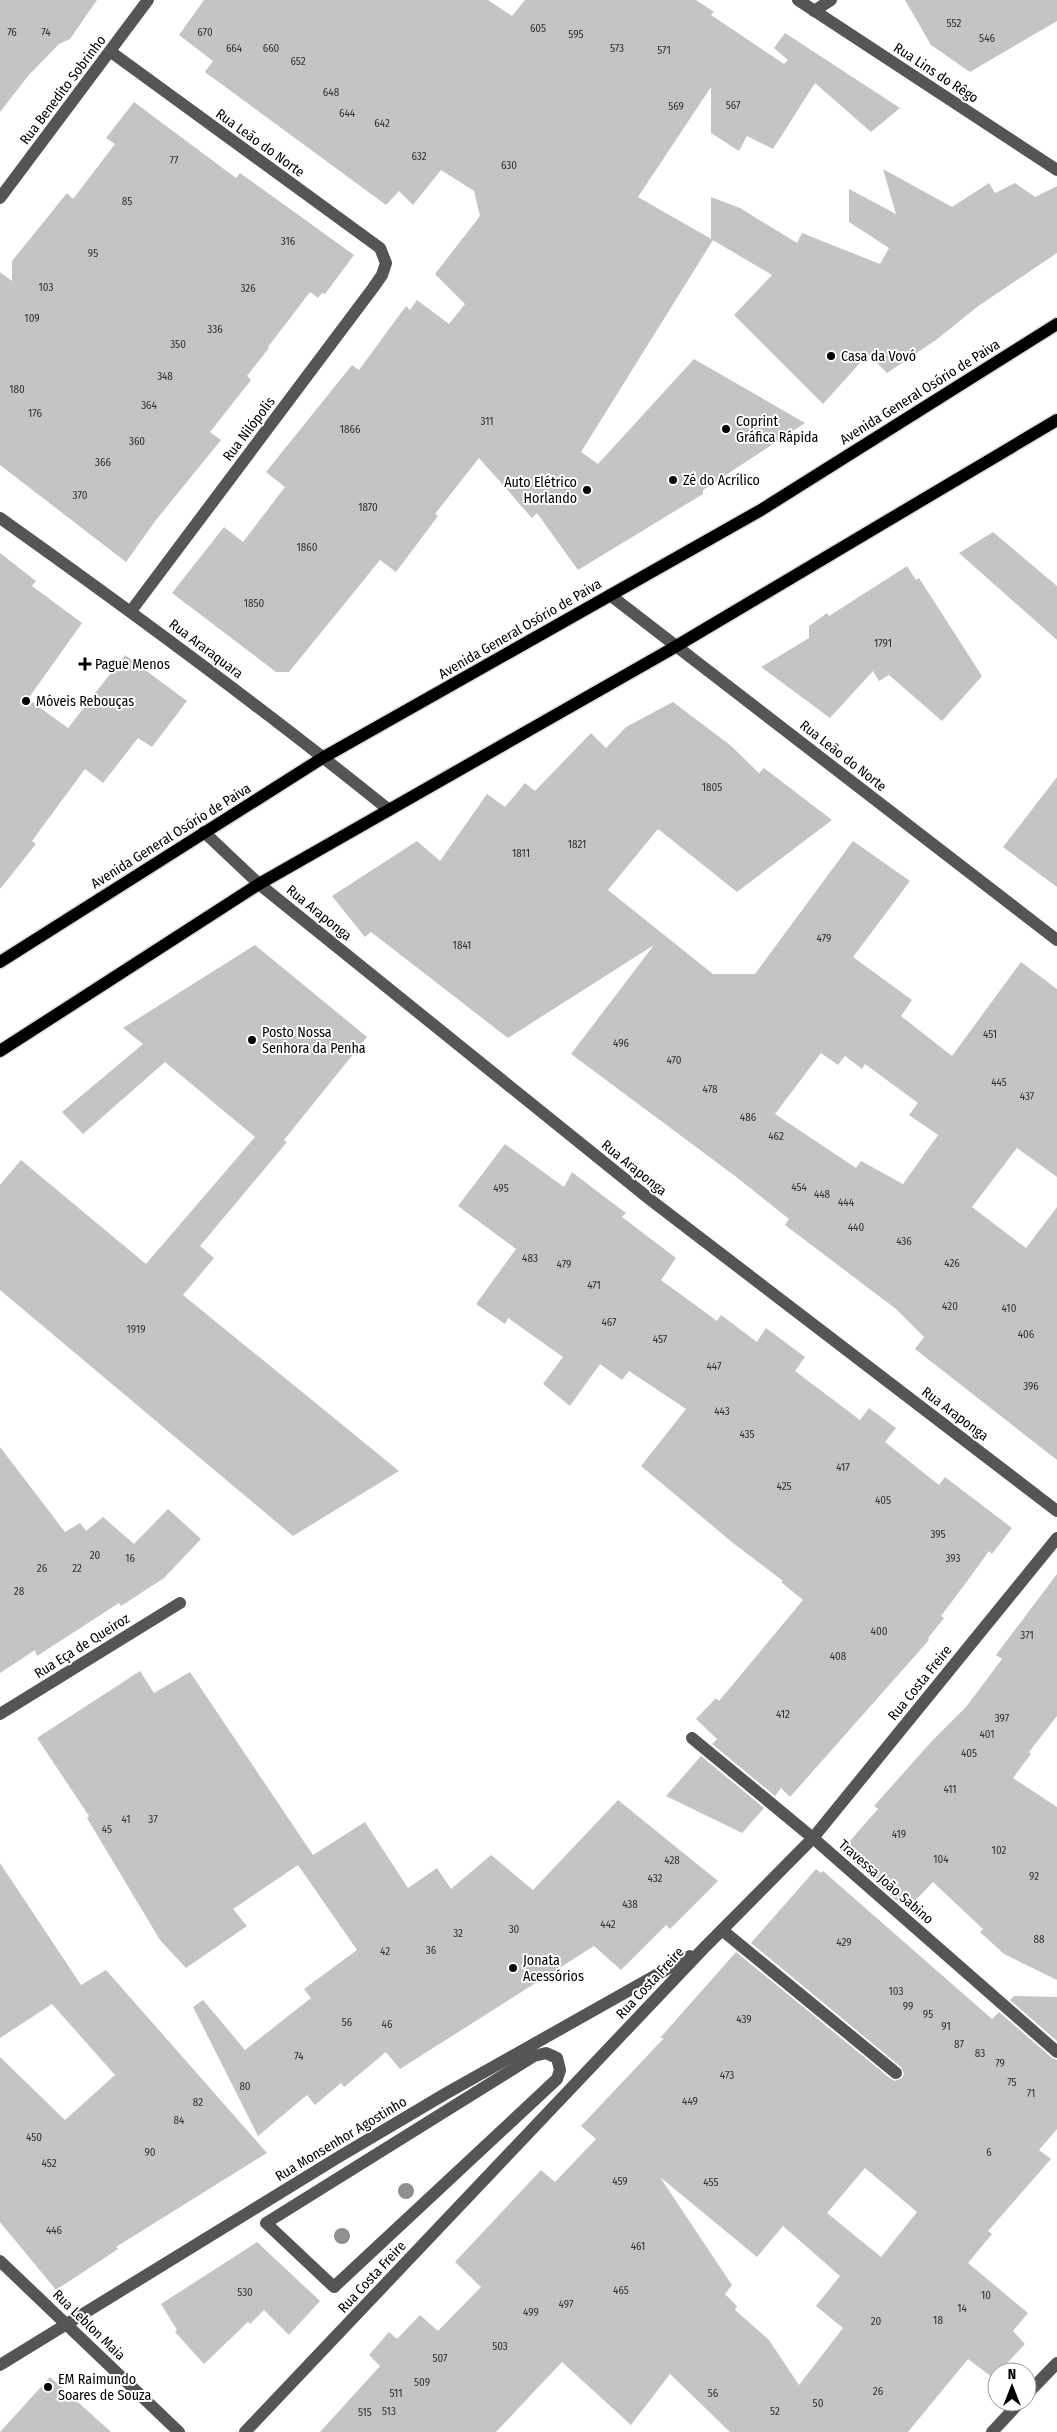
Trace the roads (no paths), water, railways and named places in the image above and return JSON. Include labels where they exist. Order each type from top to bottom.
[{"type":"main road","name":"Avenida General Osório de Paiva","points":[[0,962],[324,757],[761,510],[1057,324]]},
{"type":"main road","points":[[0,1051],[259,884],[676,646],[1057,420]]},
{"type":"street","name":"Rua Benedito Sobrinho","points":[[0,198],[148,0]]},
{"type":"street","name":"Rua Lins do Rêgo","points":[[798,0],[1057,170]]},
{"type":"street","points":[[814,11],[831,0]]},
{"type":"street","name":"Rua Leão do Norte","points":[[111,52],[380,248],[386,263]]},
{"type":"street","name":"Rua Nilópolis","points":[[131,611],[374,288],[382,275],[386,263]]},
{"type":"street","name":"Rua Araraquara","points":[[0,518],[131,611],[324,757],[389,810]]},
{"type":"street","name":"Rua Leão do Norte","points":[[610,595],[1057,940]]},
{"type":"street","name":"Rua Araponga","points":[[204,832],[259,884],[652,1201],[1057,1511]]},
{"type":"street","name":"Rua Costa Freire","points":[[245,2432],[703,1949],[813,1838],[1057,1538]]},
{"type":"street","name":"Rua Eça de Queiroz","points":[[0,1714],[180,1602]]},
{"type":"street","name":"Travessa João Sabino","points":[[692,1738],[813,1838],[1057,2052]]},
{"type":"street","points":[[722,1930],[896,2073]]},
{"type":"street","name":"Rua Monsenhor Agostinho","points":[[0,2365],[66,2323],[437,2099],[703,1949]]},
{"type":"street","points":[[546,2054],[557,2058],[560,2070],[557,2079],[334,2288],[266,2222],[534,2056],[546,2054]]},
{"type":"street","name":"Rua Leblon Maia","points":[[0,2261],[179,2432]]},
{"type":"street","points":[[1037,2384],[1057,2363]]},
{"type":"street","points":[[992,2432],[1011,2412]]},
{"type":"place","name":"Casa da Vovó","points":[[831,356]]},
{"type":"place","name":"Coprint Gráfica Rápida","points":[[726,429]]},
{"type":"place","name":"Zé do Acrílico","points":[[673,480]]},
{"type":"place","name":"Auto Elétrico Horlando","points":[[587,490]]},
{"type":"place","name":"Pague Menos","points":[[85,664]]},
{"type":"place","name":"Móveis Rebouças","points":[[26,701]]},
{"type":"place","name":"Posto Nossa Senhora da Penha","points":[[252,1040]]},
{"type":"place","name":"Jonata Acessórios","points":[[513,1968]]},
{"type":"place","name":"EM Raimundo Soares de Souza","points":[[48,2387]]}]
